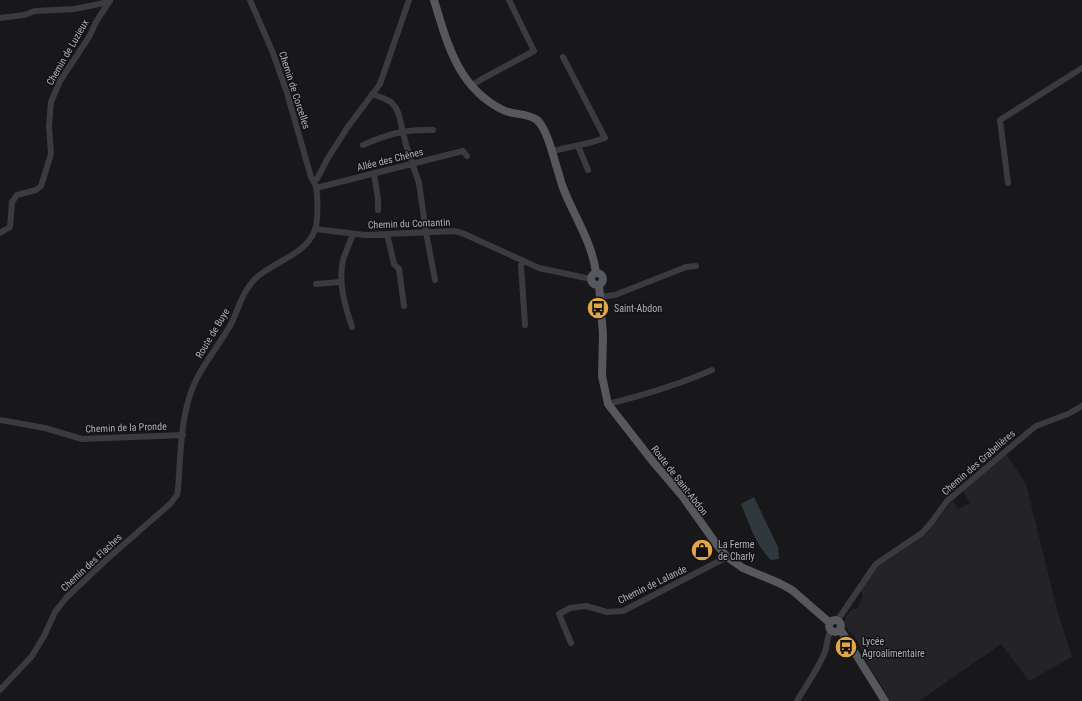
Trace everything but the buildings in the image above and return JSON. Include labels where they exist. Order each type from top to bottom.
[{"type":"main road","points":[[434,0],[455,63],[471,86],[486,100],[504,111],[537,120],[542,126],[552,151],[562,186],[587,239],[594,276]]},
{"type":"main road","name":"Route de Saint-Abdon","points":[[594,276],[593,284],[599,284],[603,334],[602,376],[608,404],[654,463],[683,497],[717,545],[727,556],[743,568],[779,582],[792,590],[834,626],[885,701]]},
{"type":"street","name":"Chemin de Corcelles","points":[[250,0],[273,53],[287,93],[310,177],[315,185]]},
{"type":"street","points":[[315,229],[315,185],[317,180],[328,158],[347,128],[380,84],[409,0]]},
{"type":"street","points":[[471,86],[534,51],[510,0]]},
{"type":"street","points":[[0,18],[24,15],[35,11],[74,9],[110,1]]},
{"type":"street","name":"Chemin de Luzieux","points":[[0,233],[10,227],[12,202],[17,195],[36,190],[41,186],[50,154],[49,126],[51,102],[60,81],[89,37],[96,22],[110,1]]},
{"type":"street","points":[[552,151],[578,146],[605,138],[563,57]]},
{"type":"street","points":[[1008,183],[1000,120],[1082,68]]},
{"type":"street","points":[[372,94],[391,102],[399,115],[402,131],[419,183],[426,232],[436,280]]},
{"type":"street","points":[[363,145],[381,137],[402,131],[416,129],[433,130]]},
{"type":"street","points":[[578,146],[588,170]]},
{"type":"street","name":"Allée des Chênes","points":[[315,185],[374,173],[463,150],[467,156]]},
{"type":"street","points":[[374,173],[378,210]]},
{"type":"street","name":"Chemin du Contantin","points":[[315,229],[353,234],[454,231],[462,233],[539,268],[594,276]]},
{"type":"street","name":"Route de Buye","points":[[176,495],[178,489],[186,415],[191,391],[197,378],[231,323],[244,293],[250,285],[256,278],[298,251],[307,242],[315,229]]},
{"type":"street","points":[[352,327],[346,308],[341,282],[343,261],[353,234]]},
{"type":"street","points":[[386,234],[394,264],[399,269],[404,306]]},
{"type":"street","points":[[524,261],[521,265],[525,325]]},
{"type":"street","points":[[600,297],[615,295],[686,267],[696,266]]},
{"type":"street","points":[[316,284],[341,282]]},
{"type":"street","points":[[608,404],[686,382],[712,370]]},
{"type":"street","name":"Chemin des Grabelières","points":[[834,626],[869,572],[876,564],[922,533],[947,501],[1036,426],[1068,414],[1082,406]]},
{"type":"street","name":"Chemin de la Pronde","points":[[0,420],[45,428],[82,439],[183,435]]},
{"type":"street","name":"Chemin des Flaches","points":[[0,690],[32,656],[44,636],[55,612],[66,598],[170,504],[176,495]]},
{"type":"street","name":"Chemin de Lalande","points":[[571,642],[560,614],[570,608],[586,606],[607,612],[623,611],[727,556]]},
{"type":"street","points":[[797,701],[817,670],[826,649],[827,637],[834,626]]},
{"type":"shaded area","points":[[1006,454],[1026,484],[1058,613],[1072,657],[1029,681],[1001,644],[919,701],[890,701],[864,658],[863,652],[853,634],[848,631],[844,621],[850,611],[857,609],[863,596],[861,591],[875,569],[927,533],[953,500],[958,509],[970,503],[963,491]]},
{"type":"shaded area","points":[[754,497],[778,547],[779,559],[771,560],[761,548],[753,534],[741,504]]},
{"type":"place","name":"Saint-Abdon","points":[[598,308]]},
{"type":"place","name":"La Ferme de Charly","points":[[702,550]]},
{"type":"place","name":"Lycée Agroalimentaire","points":[[846,647]]}]
